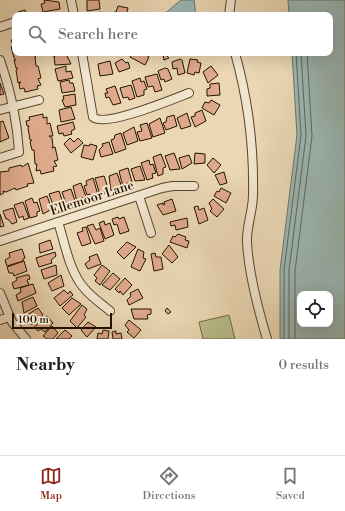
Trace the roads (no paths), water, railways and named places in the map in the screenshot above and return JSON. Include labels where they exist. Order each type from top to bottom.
[{"type":"street","points":[[71,0],[73,12]]},
{"type":"street","points":[[229,12],[231,0]]},
{"type":"street","points":[[0,27],[12,23]]},
{"type":"street","points":[[83,56],[93,117],[96,119],[103,121],[116,119],[189,93]]},
{"type":"street","points":[[236,56],[246,105],[252,149],[254,196],[247,241],[248,257],[267,339]]},
{"type":"street","points":[[0,60],[17,122],[19,152],[0,158]]},
{"type":"street","points":[[0,110],[39,100]]},
{"type":"street","name":"Ellemoor Lane","points":[[0,241],[172,186],[194,186]]},
{"type":"street","points":[[139,196],[151,233]]},
{"type":"street","points":[[58,222],[70,262],[79,282],[88,293],[110,311]]},
{"type":"street","points":[[0,293],[10,317],[26,339]]},
{"type":"street","points":[[0,320],[10,317]]},
{"type":"water","points":[[181,0],[194,0],[196,12],[167,12]]},
{"type":"water","points":[[288,0],[345,0],[345,339],[280,339],[280,270],[297,135],[292,56],[333,56],[333,12],[289,12]]}]
